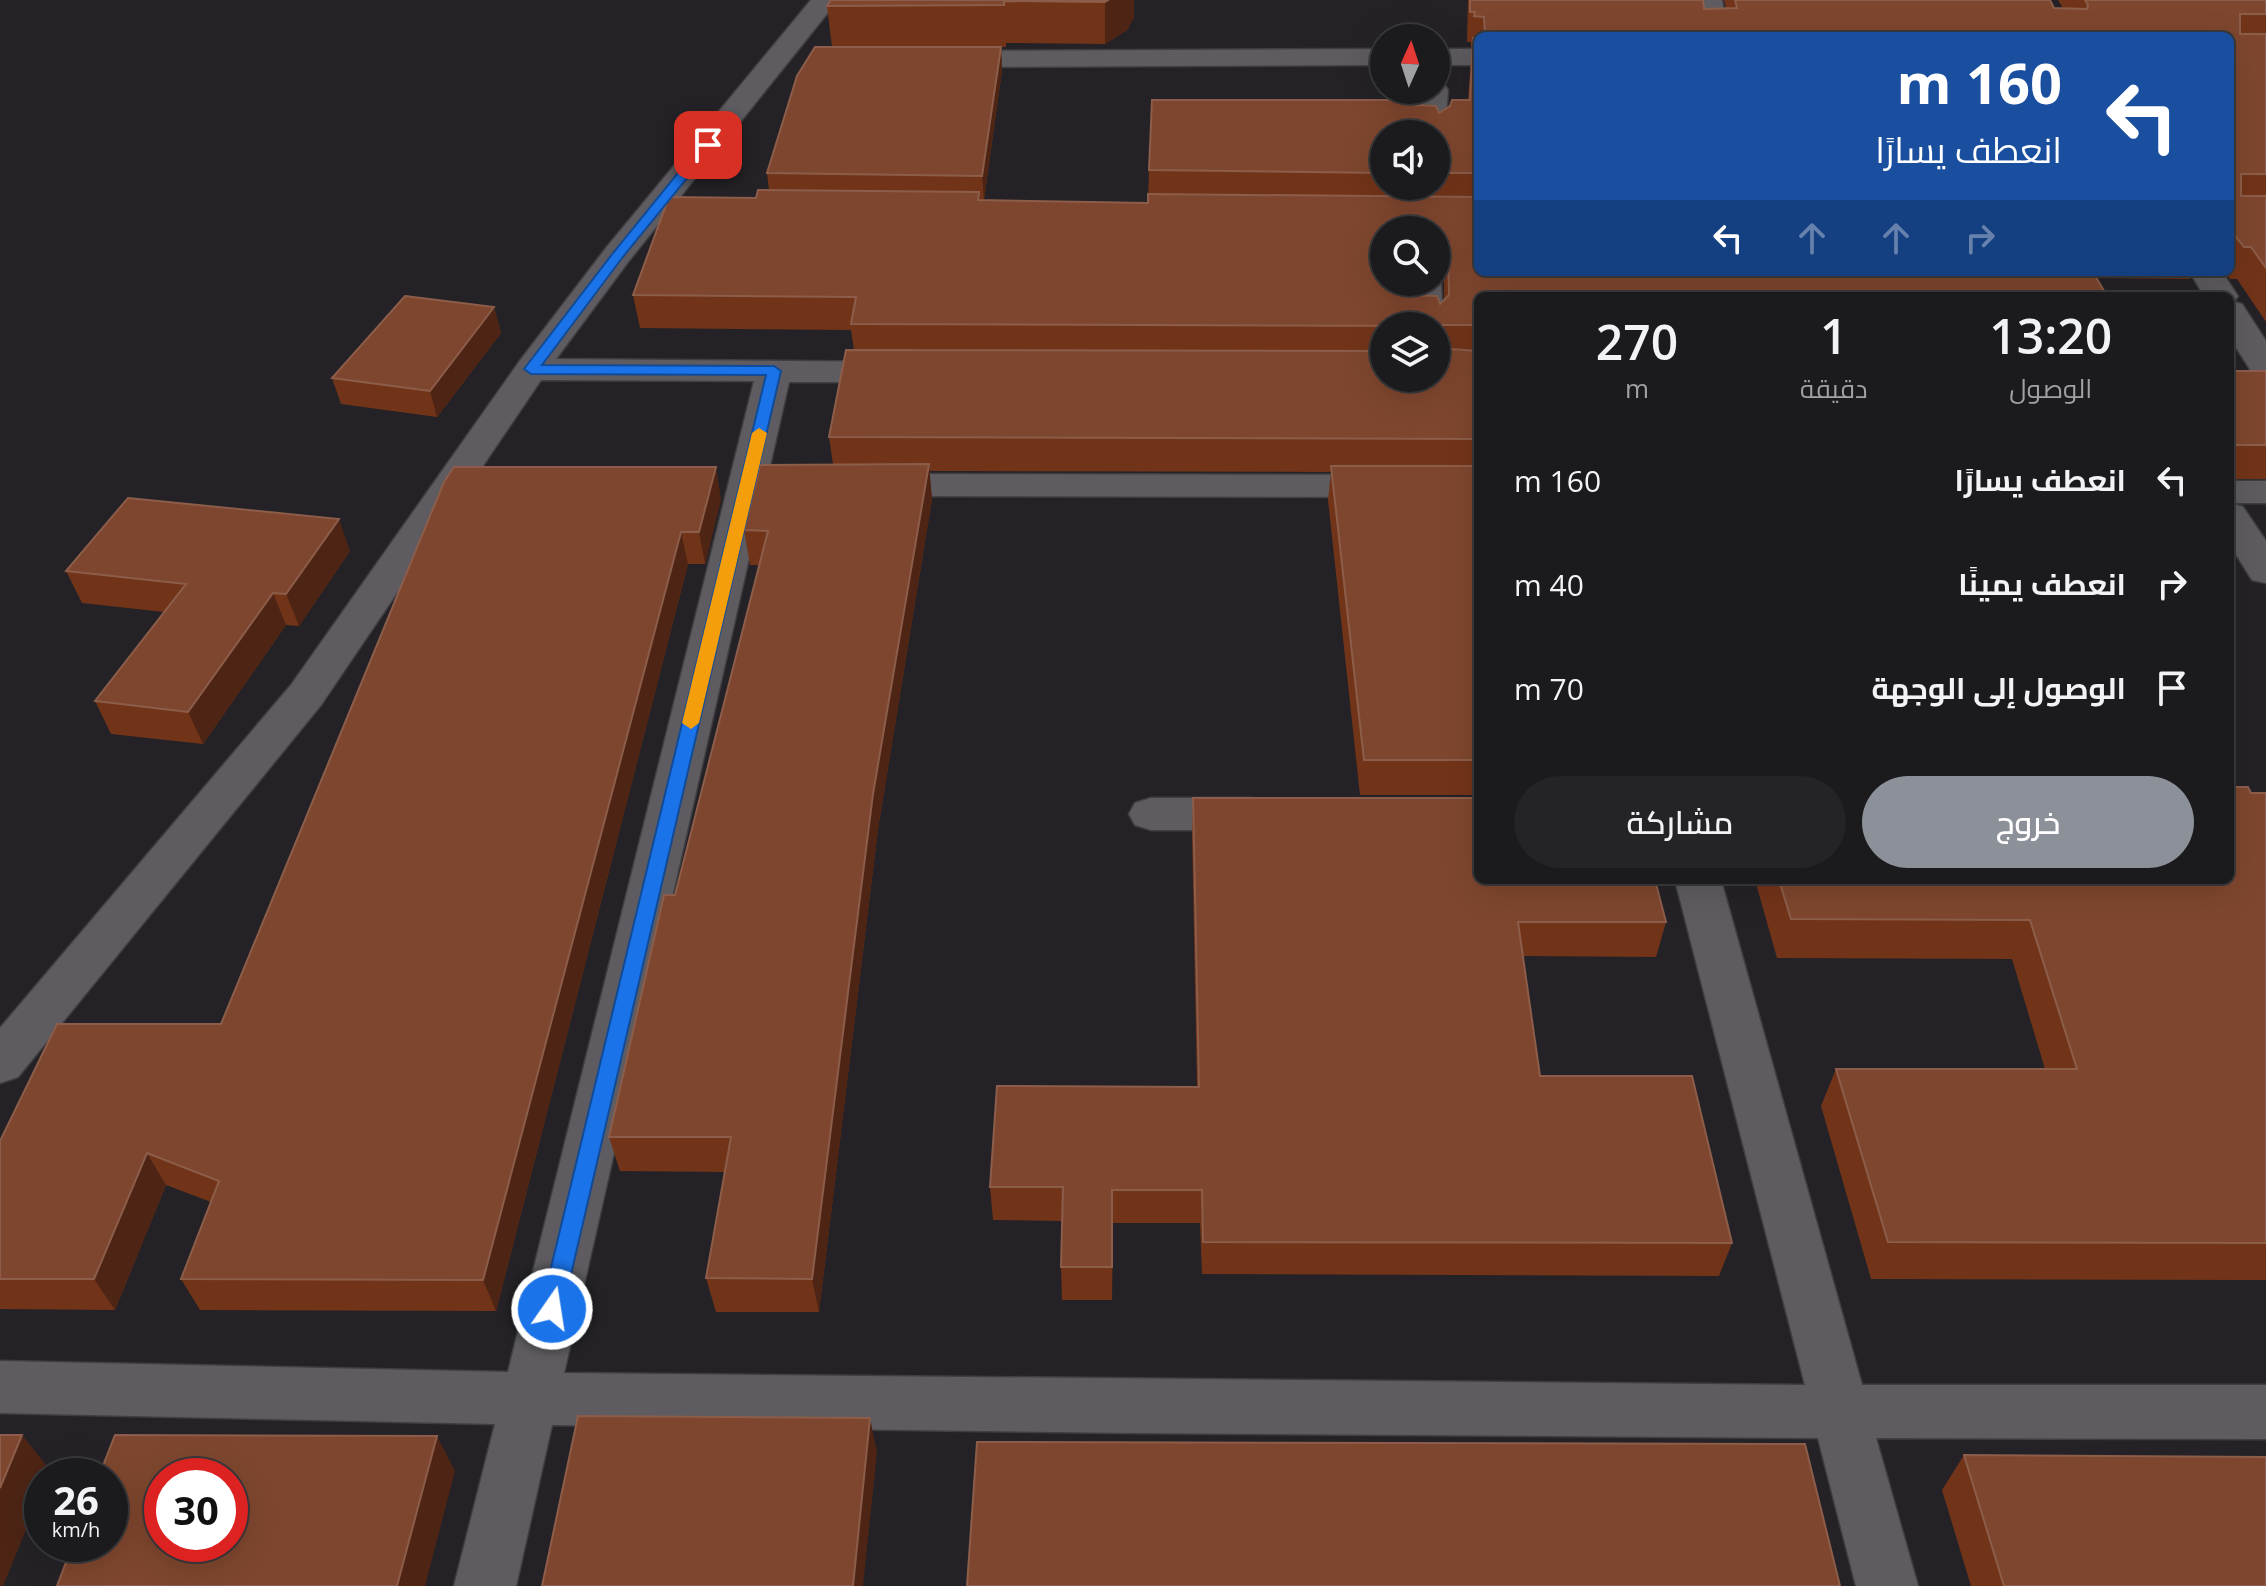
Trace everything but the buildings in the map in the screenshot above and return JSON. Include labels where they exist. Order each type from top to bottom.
[{"type":"street","points":[[0,1063],[306,695],[531,369],[671,209],[794,60],[825,0]]},
{"type":"street","points":[[1709,0],[1713,32]]},
{"type":"street","points":[[918,60],[1370,57]]},
{"type":"street","points":[[1450,61],[1474,58]]},
{"type":"street","points":[[2234,317],[2265,367]]},
{"type":"street","points":[[2234,368],[2265,367]]},
{"type":"street","points":[[531,369],[939,372]]},
{"type":"street","points":[[485,1586],[774,371]]},
{"type":"street","points":[[832,485],[1474,486]]},
{"type":"street","points":[[2234,492],[2266,492]]},
{"type":"street","points":[[2234,521],[2266,571]]},
{"type":"street","points":[[1151,814],[1291,814]]},
{"type":"street","points":[[1699,884],[1838,1413],[1887,1586]]},
{"type":"street","points":[[0,1387],[531,1400],[1838,1413],[2266,1412]]},
{"type":"slow traffic","points":[[691,723],[759,433]]},
{"type":"route","points":[[552,1309],[774,371],[531,369],[617,255],[708,145]]}]
